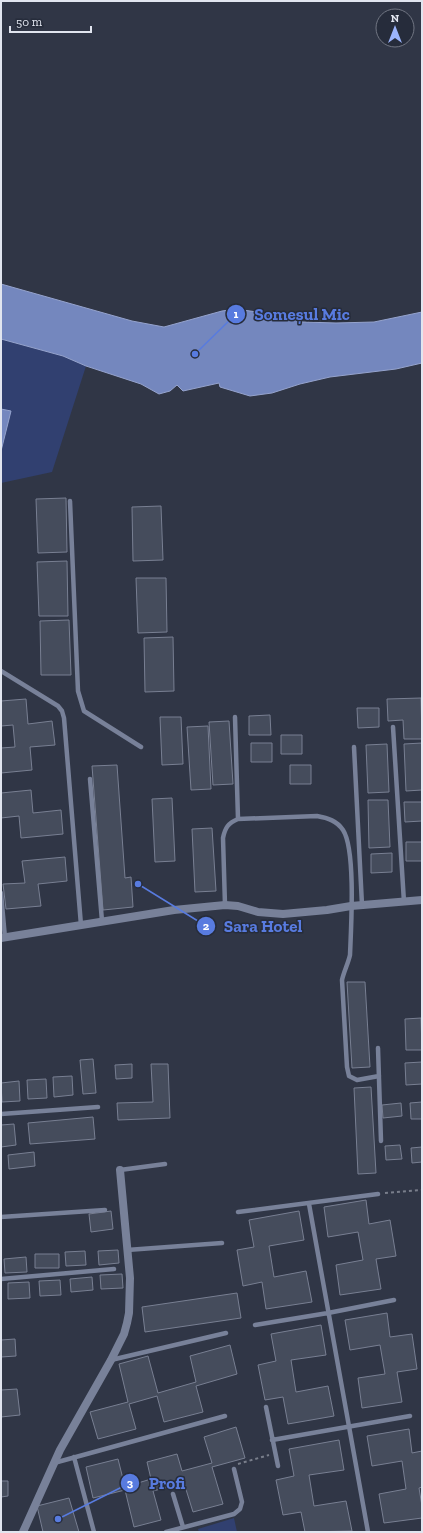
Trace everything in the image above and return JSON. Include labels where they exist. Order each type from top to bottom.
[{"type":"street","points":[[3,938],[82,924],[225,904],[258,912],[283,914],[422,900]]},
{"type":"street","points":[[22,1532],[60,1450],[124,1334],[129,1313],[130,1283],[120,1170]]},
{"type":"lane","points":[[70,501],[78,691],[84,711],[141,747]]},
{"type":"lane","points":[[1,671],[58,706],[64,718],[82,924]]},
{"type":"lane","points":[[235,717],[238,819]]},
{"type":"lane","points":[[393,727],[404,902]]},
{"type":"lane","points":[[354,747],[362,905]]},
{"type":"lane","points":[[90,779],[102,922]]},
{"type":"lane","points":[[225,904],[223,838],[225,829],[230,822],[238,819],[317,816],[327,818],[336,823],[343,830],[351,856],[350,955],[342,980],[349,1076],[357,1080],[379,1076]]},
{"type":"lane","points":[[1,893],[3,938]]},
{"type":"lane","points":[[378,1048],[381,1141]]},
{"type":"lane","points":[[1,1114],[98,1107]]},
{"type":"lane","points":[[120,1170],[165,1164]]},
{"type":"lane","points":[[238,1212],[378,1194]]},
{"type":"lane","points":[[309,1204],[368,1532]]},
{"type":"lane","points":[[1,1217],[105,1210]]},
{"type":"lane","points":[[127,1250],[222,1243]]},
{"type":"lane","points":[[1,1279],[114,1269]]},
{"type":"lane","points":[[255,1325],[394,1300]]},
{"type":"lane","points":[[111,1360],[226,1333]]},
{"type":"lane","points":[[266,1408],[278,1466]]},
{"type":"lane","points":[[54,1463],[225,1416]]},
{"type":"lane","points":[[272,1440],[410,1416]]},
{"type":"lane","points":[[74,1457],[94,1532]]},
{"type":"lane","points":[[166,1532],[234,1514],[240,1509],[242,1502],[234,1469]]},
{"type":"lane","points":[[173,1494],[183,1527]]},
{"type":"path","points":[[378,1194],[422,1190]]},
{"type":"path","points":[[234,1469],[238,1464],[275,1453]]},
{"type":"shaded area","points":[[1,284],[132,321],[164,327],[222,311],[236,309],[303,322],[336,323],[374,322],[422,312],[422,363],[396,369],[330,377],[300,384],[272,393],[250,396],[220,387],[219,383],[183,391],[177,385],[170,391],[159,394],[141,384],[86,366],[63,356],[1,339]]},
{"type":"shaded area","points":[[1,339],[63,356],[86,366],[52,472],[1,483]]},
{"type":"shaded area","points":[[1,409],[11,411],[1,451]]},
{"type":"shaded area","points":[[234,1518],[237,1532],[199,1532],[198,1529]]},
{"type":"building","points":[[66,498],[67,552],[38,553],[36,499]]},
{"type":"building","points":[[161,506],[163,560],[133,561],[132,507]]},
{"type":"building","points":[[67,561],[68,616],[39,616],[37,562]]},
{"type":"building","points":[[136,578],[166,578],[167,632],[138,633]]},
{"type":"building","points":[[69,620],[71,675],[41,675],[40,621]]},
{"type":"building","points":[[173,637],[174,691],[145,692],[144,638]]},
{"type":"building","points":[[421,698],[422,739],[404,739],[403,720],[388,721],[387,699]]},
{"type":"building","points":[[26,699],[28,724],[52,721],[55,745],[30,747],[32,770],[1,773],[1,748],[15,747],[13,725],[1,726],[1,701]]},
{"type":"building","points":[[357,708],[379,708],[379,727],[358,728]]},
{"type":"building","points":[[270,715],[271,735],[249,735],[249,716]]},
{"type":"building","points":[[160,717],[181,717],[183,764],[162,765]]},
{"type":"building","points":[[229,721],[233,784],[213,785],[209,722]]},
{"type":"building","points":[[208,726],[211,789],[191,790],[187,727]]},
{"type":"building","points":[[281,735],[302,735],[302,754],[281,754]]},
{"type":"building","points":[[251,743],[272,743],[272,762],[251,762]]},
{"type":"building","points":[[422,743],[422,790],[406,791],[404,744]]},
{"type":"building","points":[[387,744],[389,792],[368,793],[366,745]]},
{"type":"building","points":[[117,765],[125,878],[131,877],[133,907],[103,910],[92,766]]},
{"type":"building","points":[[290,765],[311,765],[311,784],[290,784]]},
{"type":"building","points":[[31,790],[33,813],[61,810],[63,834],[21,838],[19,816],[1,818],[1,793]]},
{"type":"building","points":[[172,798],[175,861],[155,862],[152,799]]},
{"type":"building","points":[[368,800],[388,800],[390,847],[369,848]]},
{"type":"building","points":[[404,802],[422,802],[422,821],[405,822]]},
{"type":"building","points":[[212,828],[216,891],[195,892],[192,829]]},
{"type":"building","points":[[406,842],[422,842],[422,861],[406,861]]},
{"type":"building","points":[[392,853],[392,872],[371,873],[371,854]]},
{"type":"building","points":[[65,857],[67,881],[38,884],[41,906],[6,909],[3,884],[25,883],[22,861]]},
{"type":"building","points":[[347,982],[365,982],[370,1067],[352,1068]]},
{"type":"building","points":[[421,1018],[422,1050],[406,1050],[405,1019]]},
{"type":"building","points":[[93,1059],[96,1093],[83,1094],[80,1060]]},
{"type":"building","points":[[422,1062],[422,1084],[406,1085],[405,1063]]},
{"type":"building","points":[[132,1064],[132,1078],[116,1079],[115,1065]]},
{"type":"building","points":[[151,1064],[168,1064],[170,1118],[118,1120],[117,1103],[153,1102]]},
{"type":"building","points":[[72,1076],[73,1095],[54,1097],[53,1077]]},
{"type":"building","points":[[46,1079],[47,1098],[28,1099],[27,1080]]},
{"type":"building","points":[[19,1081],[20,1101],[2,1102],[1,1083]]},
{"type":"building","points":[[371,1087],[376,1173],[358,1174],[354,1088]]},
{"type":"building","points":[[422,1102],[422,1119],[411,1119],[410,1103]]},
{"type":"building","points":[[401,1103],[402,1116],[383,1118],[382,1105]]},
{"type":"building","points":[[93,1117],[95,1139],[30,1144],[28,1123]]},
{"type":"building","points":[[14,1124],[16,1145],[1,1147],[1,1125]]},
{"type":"building","points":[[400,1145],[402,1159],[386,1160],[385,1146]]},
{"type":"building","points":[[422,1147],[422,1162],[412,1163],[411,1148]]},
{"type":"building","points":[[34,1152],[35,1166],[9,1169],[8,1155]]},
{"type":"building","points":[[366,1200],[369,1224],[390,1220],[396,1256],[376,1259],[381,1289],[340,1295],[336,1265],[363,1260],[358,1232],[328,1237],[324,1207]]},
{"type":"building","points":[[111,1211],[113,1229],[91,1232],[89,1214]]},
{"type":"building","points":[[299,1211],[304,1240],[269,1246],[274,1277],[306,1271],[312,1302],[266,1309],[262,1282],[243,1286],[237,1250],[254,1247],[249,1220]]},
{"type":"building","points":[[118,1250],[119,1263],[99,1265],[98,1251]]},
{"type":"building","points":[[85,1251],[86,1265],[66,1266],[65,1252]]},
{"type":"building","points":[[35,1254],[59,1254],[59,1268],[35,1268]]},
{"type":"building","points":[[26,1257],[27,1272],[5,1273],[4,1259]]},
{"type":"building","points":[[122,1274],[123,1288],[101,1289],[100,1275]]},
{"type":"building","points":[[92,1277],[93,1290],[71,1292],[70,1279]]},
{"type":"building","points":[[60,1280],[61,1295],[40,1296],[39,1281]]},
{"type":"building","points":[[29,1282],[30,1298],[8,1299],[8,1283]]},
{"type":"building","points":[[237,1293],[241,1318],[145,1332],[142,1307]]},
{"type":"building","points":[[387,1313],[390,1337],[412,1334],[417,1369],[397,1372],[402,1402],[362,1408],[358,1378],[385,1374],[380,1345],[350,1350],[345,1320]]},
{"type":"building","points":[[321,1325],[326,1355],[291,1360],[296,1392],[328,1386],[334,1416],[288,1424],[283,1397],[265,1400],[258,1365],[276,1361],[271,1334]]},
{"type":"building","points":[[15,1339],[16,1356],[1,1357],[1,1340]]},
{"type":"building","points":[[230,1345],[237,1374],[196,1386],[203,1412],[164,1422],[157,1396],[129,1404],[136,1429],[98,1439],[90,1412],[128,1402],[119,1364],[148,1356],[158,1393],[196,1382],[190,1356]]},
{"type":"building","points":[[17,1389],[20,1415],[1,1417],[1,1390]]},
{"type":"building","points":[[236,1427],[245,1458],[212,1467],[223,1504],[193,1512],[184,1483],[153,1491],[161,1520],[134,1527],[125,1490],[93,1498],[86,1467],[118,1459],[125,1487],[151,1479],[147,1462],[177,1454],[182,1471],[212,1463],[204,1437]]},
{"type":"building","points":[[409,1429],[412,1453],[422,1451],[422,1487],[419,1488],[422,1518],[384,1523],[379,1494],[406,1489],[402,1461],[372,1466],[367,1436]]},
{"type":"building","points":[[339,1440],[344,1470],[309,1475],[314,1506],[346,1501],[352,1531],[305,1532],[301,1512],[283,1515],[276,1480],[294,1476],[289,1449]]},
{"type":"building","points":[[1,1481],[8,1481],[8,1496],[1,1497]]},
{"type":"building","points":[[69,1498],[79,1532],[43,1532],[37,1506]]},
{"type":"place","name":"Someșul Mic","points":[[195,354]]},
{"type":"place","name":"Sara Hotel","points":[[138,884]]},
{"type":"place","name":"Profi","points":[[58,1519]]}]
